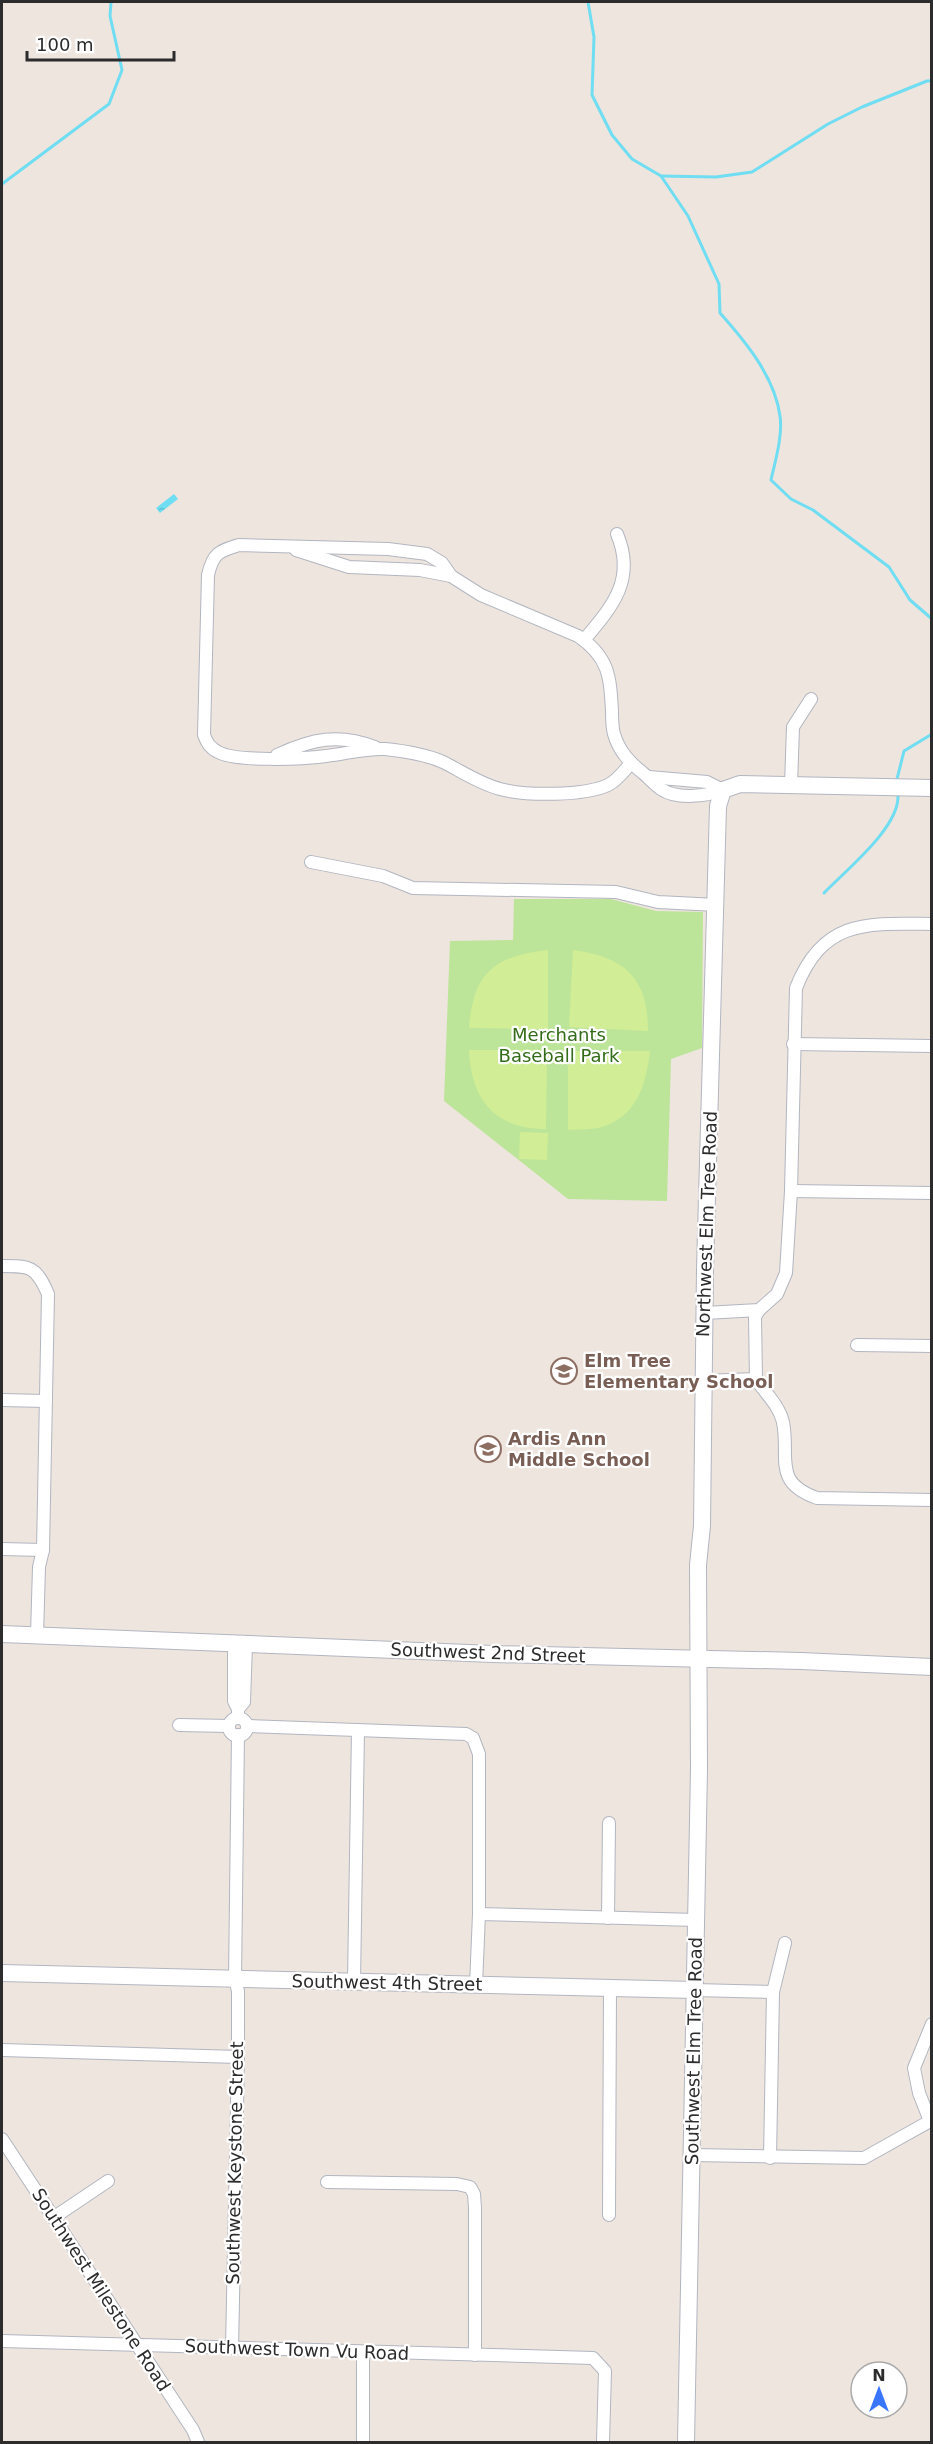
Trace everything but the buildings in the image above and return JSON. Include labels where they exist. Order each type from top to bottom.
[{"type":"street","points":[[584,640],[611,609],[625,570],[623,548],[617,534]]},
{"type":"street","points":[[451,576],[442,563],[428,554],[388,549],[239,545],[221,551],[211,560],[208,575],[204,735],[208,745],[219,753],[235,757],[273,757],[306,743],[334,738],[356,740],[382,749],[440,761],[473,779],[500,789],[544,793],[580,793],[610,784],[631,763]]},
{"type":"street","points":[[284,546],[349,567],[420,570],[451,576],[481,595],[592,645],[605,663],[610,678],[613,731],[620,750],[631,763],[649,777],[707,782],[723,790],[740,784],[932,788]]},
{"type":"street","points":[[791,785],[793,727],[811,699]]},
{"type":"street","name":"Northwest Elm Tree Road","points":[[699,1659],[698,1565],[702,1526],[703,1381],[718,806],[723,790]]},
{"type":"street","points":[[311,862],[383,876],[413,888],[616,892],[658,902],[717,905]]},
{"type":"street","points":[[932,924],[882,923],[854,927],[821,947],[809,961],[796,988],[791,1191],[786,1273],[777,1294],[759,1310],[755,1317],[756,1379],[775,1404],[783,1421],[786,1474],[791,1482],[803,1493],[818,1498],[932,1500]]},
{"type":"street","points":[[793,1044],[932,1046]]},
{"type":"street","points":[[791,1191],[932,1193]]},
{"type":"street","points":[[2,1266],[25,1266],[40,1275],[48,1294],[43,1550],[46,1566],[41,1636]]},
{"type":"street","points":[[705,1313],[759,1310]]},
{"type":"street","points":[[857,1345],[932,1346]]},
{"type":"street","points":[[703,1381],[756,1379]]},
{"type":"street","points":[[2,1400],[46,1401]]},
{"type":"street","points":[[2,1549],[43,1550]]},
{"type":"street","name":"Southwest 2nd Street","points":[[2,1634],[493,1654],[801,1661],[932,1667]]},
{"type":"street","name":"Southwest Keystone Street","points":[[232,2348],[238,2057],[238,1991],[235,1979],[238,1723],[234,1701],[240,1644]]},
{"type":"street","name":"Southwest Elm Tree Road","points":[[686,2442],[699,1659]]},
{"type":"street","points":[[179,1725],[238,1723],[465,1734],[473,1738],[479,1754],[479,1914],[476,1985]]},
{"type":"street","points":[[354,1982],[358,1730]]},
{"type":"street","points":[[608,1918],[609,1823]]},
{"type":"street","points":[[479,1914],[696,1920]]},
{"type":"street","points":[[770,2158],[773,1992],[785,1943]]},
{"type":"street","name":"Southwest 4th Street","points":[[2,1973],[773,1992]]},
{"type":"street","points":[[609,2215],[610,1988]]},
{"type":"street","points":[[692,2154],[770,2158],[864,2158],[931,2120],[919,2093],[914,2068],[932,2024]]},
{"type":"street","points":[[2,2050],[238,2057]]},
{"type":"street","name":"Southwest Milestone Road","points":[[2,2139],[193,2430],[198,2442]]},
{"type":"street","points":[[53,2218],[108,2181]]},
{"type":"street","points":[[327,2182],[457,2184],[470,2187],[474,2194],[474,2355]]},
{"type":"street","name":"Southwest Town Vu Road","points":[[2,2342],[592,2358],[604,2371],[603,2442]]},
{"type":"street","points":[[363,2352],[363,2442]]},
{"type":"green space","name":"Merchants Baseball Park","points":[[514,899],[611,899],[656,911],[703,912],[702,1048],[671,1059],[667,1201],[568,1199],[444,1101],[450,941],[513,940]]},
{"type":"green space","points":[[548,950],[548,1029],[469,1028],[476,993],[490,970],[514,957]]},
{"type":"green space","points":[[573,950],[606,958],[619,964],[630,973],[638,983],[643,997],[648,1031],[569,1027]]},
{"type":"green space","points":[[469,1050],[547,1050],[546,1129],[512,1124],[489,1108],[475,1083]]},
{"type":"green space","points":[[568,1051],[650,1051],[646,1076],[638,1098],[624,1115],[602,1127],[568,1130]]},
{"type":"green space","points":[[520,1132],[548,1133],[547,1160],[519,1159]]},
{"type":"water","points":[[174,494],[178,499],[160,513],[156,508]]},
{"type":"waterway","points":[[2,184],[109,104],[122,70],[110,16],[111,2]]},
{"type":"waterway","points":[[588,2],[594,37],[592,95],[612,135],[632,159],[661,176],[688,216],[719,284],[720,313],[758,360],[772,387],[781,423],[771,480],[791,499],[813,510],[889,567],[910,600],[932,619]]},
{"type":"waterway","points":[[661,176],[716,177],[752,172],[828,124],[862,107],[932,81]]},
{"type":"waterway","points":[[897,779],[904,751],[932,734]]},
{"type":"waterway","points":[[824,893],[881,835],[890,822],[898,796]]},
{"type":"place","name":"Elm Tree Elementary School","points":[[564,1371]]},
{"type":"place","name":"Ardis Ann Middle School","points":[[488,1449]]}]
